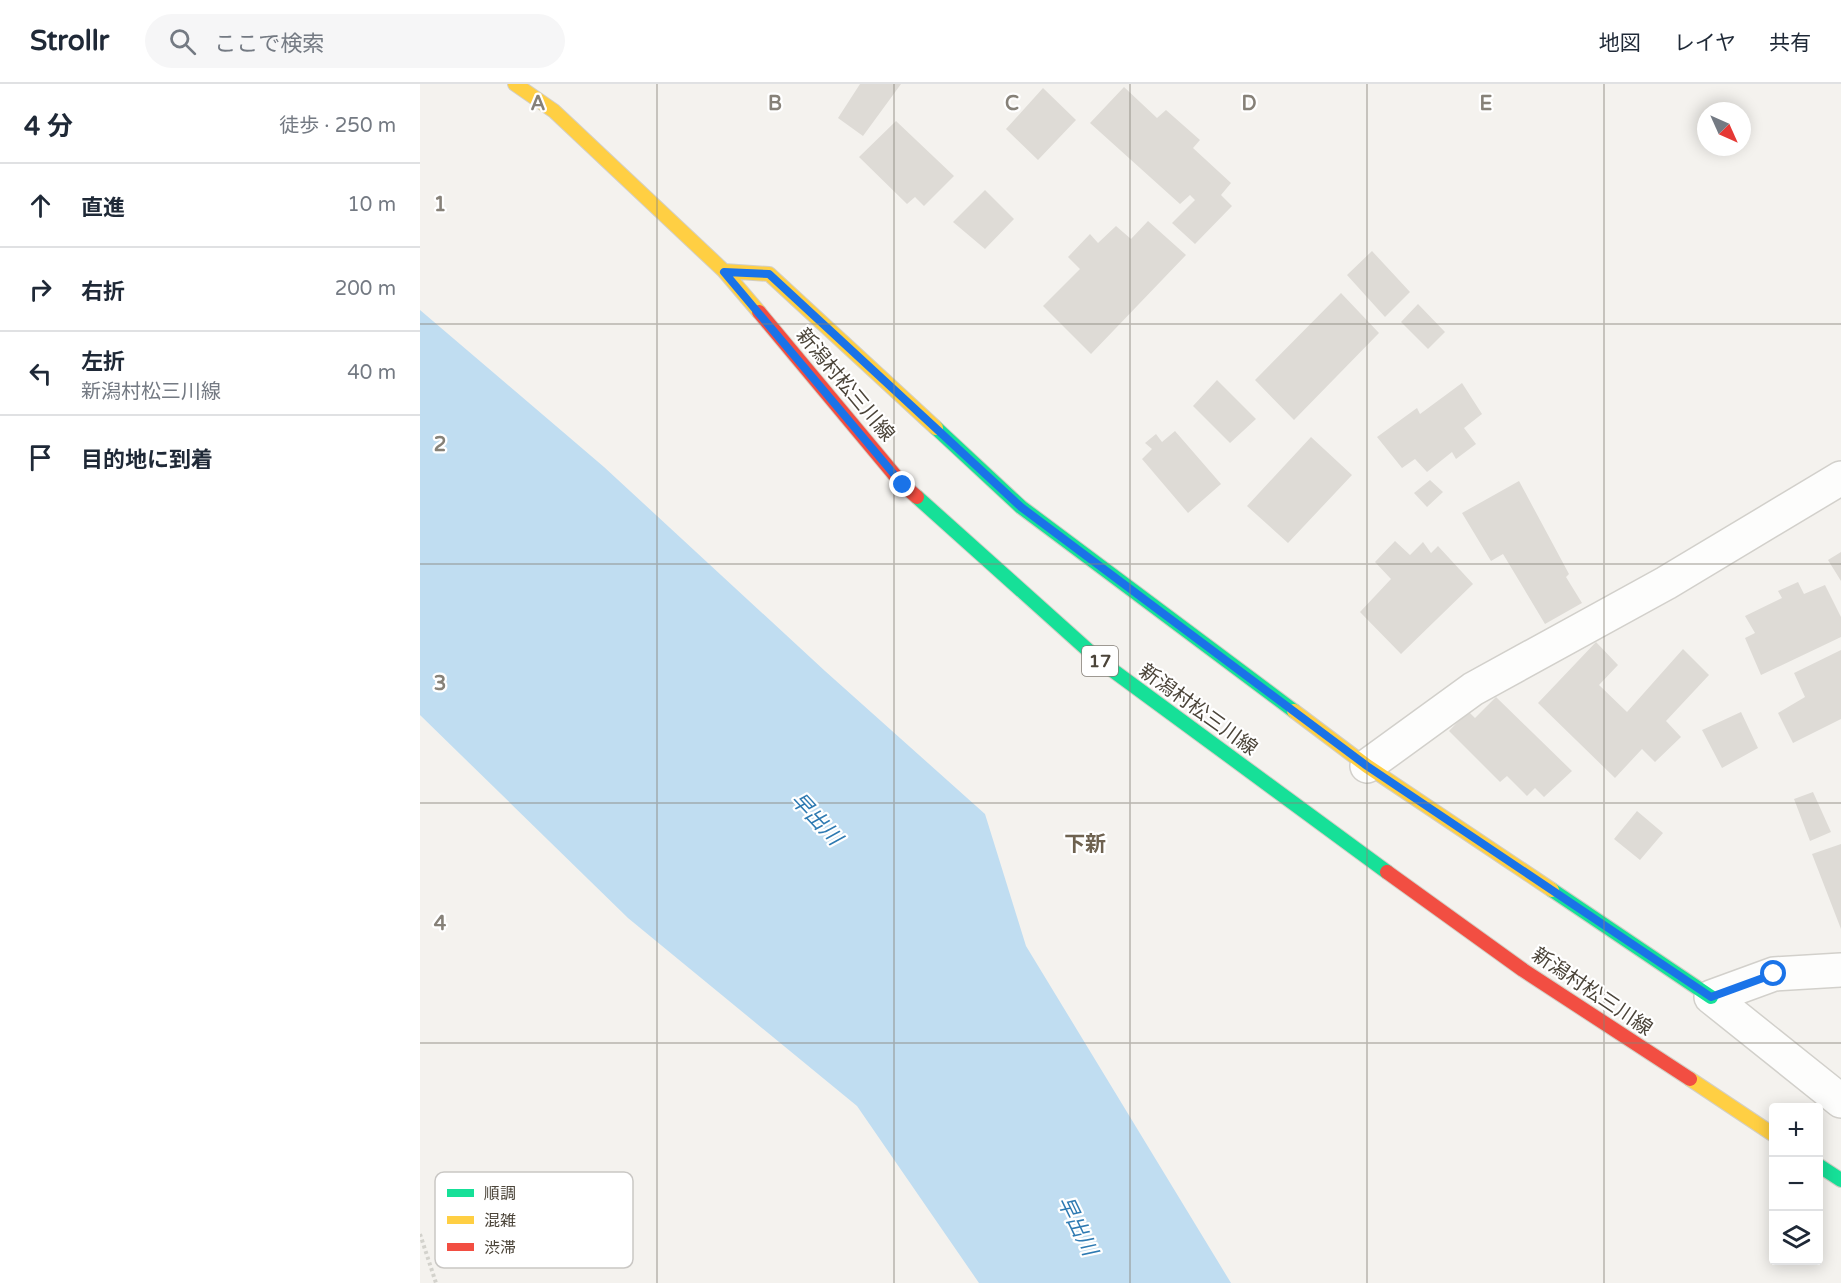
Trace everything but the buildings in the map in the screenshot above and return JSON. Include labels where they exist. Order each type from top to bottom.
[{"type":"main road","name":"新潟村松三川線","points":[[515,84],[554,111],[724,272],[903,485],[1100,661],[1523,970],[1769,1132]]},
{"type":"main road","points":[[724,272],[769,274],[1021,507],[1367,766],[1711,997]]},
{"type":"main road","points":[[1823,1168],[1841,1180]]},
{"type":"street","points":[[1367,766],[1473,689],[1666,583],[1841,478]]},
{"type":"street","points":[[1711,997],[1774,974],[1841,970]]},
{"type":"street","points":[[1711,997],[1841,1101]]},
{"type":"path","points":[[420,1234],[436,1283]]},
{"type":"water","name":"早出川","points":[[420,310],[604,467],[825,671],[985,814],[1026,946],[1231,1283],[979,1283],[857,1106],[628,918],[420,715]]},
{"type":"traffic: fast","points":[[936,428],[1021,507],[1294,711]]},
{"type":"traffic: fast","points":[[917,497],[1100,661],[1387,872]]},
{"type":"traffic: fast","points":[[1552,890],[1711,997]]},
{"type":"traffic: fast","points":[[1823,1168],[1841,1180]]},
{"type":"traffic: slow","points":[[515,84],[554,111],[724,271],[759,312]]},
{"type":"traffic: slow","points":[[724,271],[769,274],[936,428]]},
{"type":"traffic: slow","points":[[1294,711],[1367,766],[1552,890]]},
{"type":"traffic: slow","points":[[1690,1079],[1769,1132]]},
{"type":"traffic: jam","points":[[759,312],[903,485],[917,497]]},
{"type":"traffic: jam","points":[[1387,872],[1523,970],[1690,1079]]},
{"type":"district","name":"下新","points":[[1085,844]]},
{"type":"route","points":[[903,485],[724,272],[769,274],[1021,507],[1367,766],[1711,997],[1774,974]]}]
